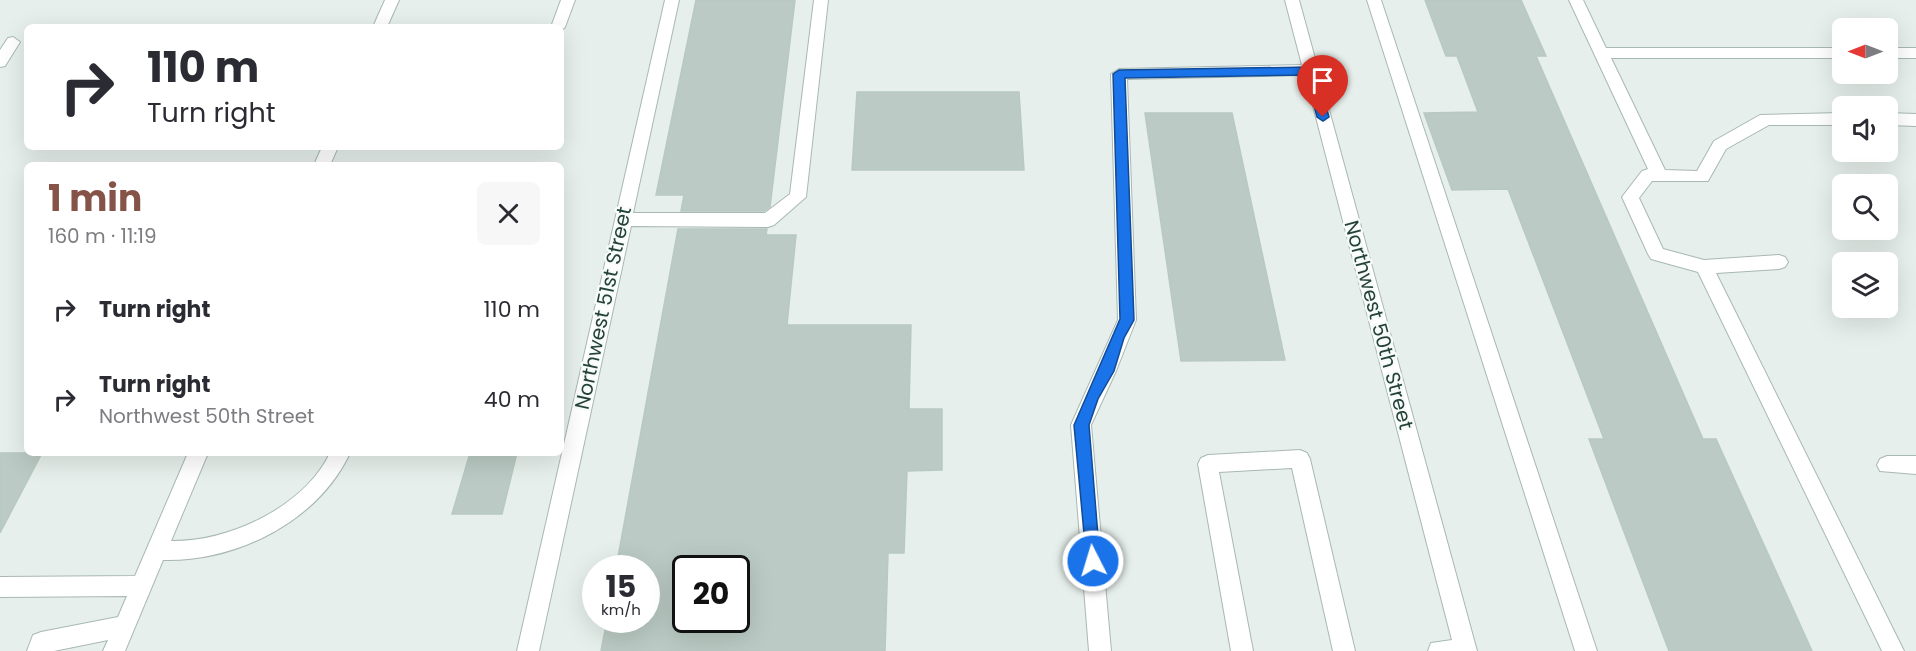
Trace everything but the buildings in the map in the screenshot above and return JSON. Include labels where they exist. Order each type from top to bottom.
[{"type":"street","points":[[381,24],[392,0]]},
{"type":"street","points":[[559,24],[568,0]]},
{"type":"street","name":"Northwest 51st Street","points":[[528,651],[672,0]]},
{"type":"street","points":[[622,219],[768,220],[798,197],[821,0]]},
{"type":"street","name":"Northwest 50th Street","points":[[1292,0],[1466,650]]},
{"type":"street","points":[[1374,0],[1586,651]]},
{"type":"street","points":[[1576,0],[1660,176]]},
{"type":"street","points":[[0,62],[13,42]]},
{"type":"street","points":[[1601,52],[1832,52]]},
{"type":"street","points":[[1898,52],[1916,52]]},
{"type":"street","points":[[1100,651],[1082,425],[1092,397],[1107,371],[1118,338],[1127,320],[1119,74],[1311,70]]},
{"type":"street","points":[[1779,262],[1704,267],[1657,254],[1630,197],[1648,175],[1702,177],[1720,145],[1766,119],[1832,119]]},
{"type":"street","points":[[1898,119],[1916,120]]},
{"type":"street","points":[[1704,267],[1893,651]]},
{"type":"street","points":[[114,651],[197,456]]},
{"type":"street","points":[[156,550],[200,549],[245,536],[305,500],[339,456]]},
{"type":"street","points":[[1242,651],[1208,464],[1300,459],[1344,651]]},
{"type":"street","points":[[1887,465],[1916,465]]},
{"type":"street","points":[[0,587],[141,586]]},
{"type":"street","points":[[38,651],[41,643],[124,626]]},
{"type":"street","points":[[1439,651],[1466,650]]},
{"type":"route","points":[[1093,561],[1082,425],[1092,397],[1107,371],[1118,338],[1127,320],[1123,253],[1119,74],[1311,70],[1323,117]]}]
